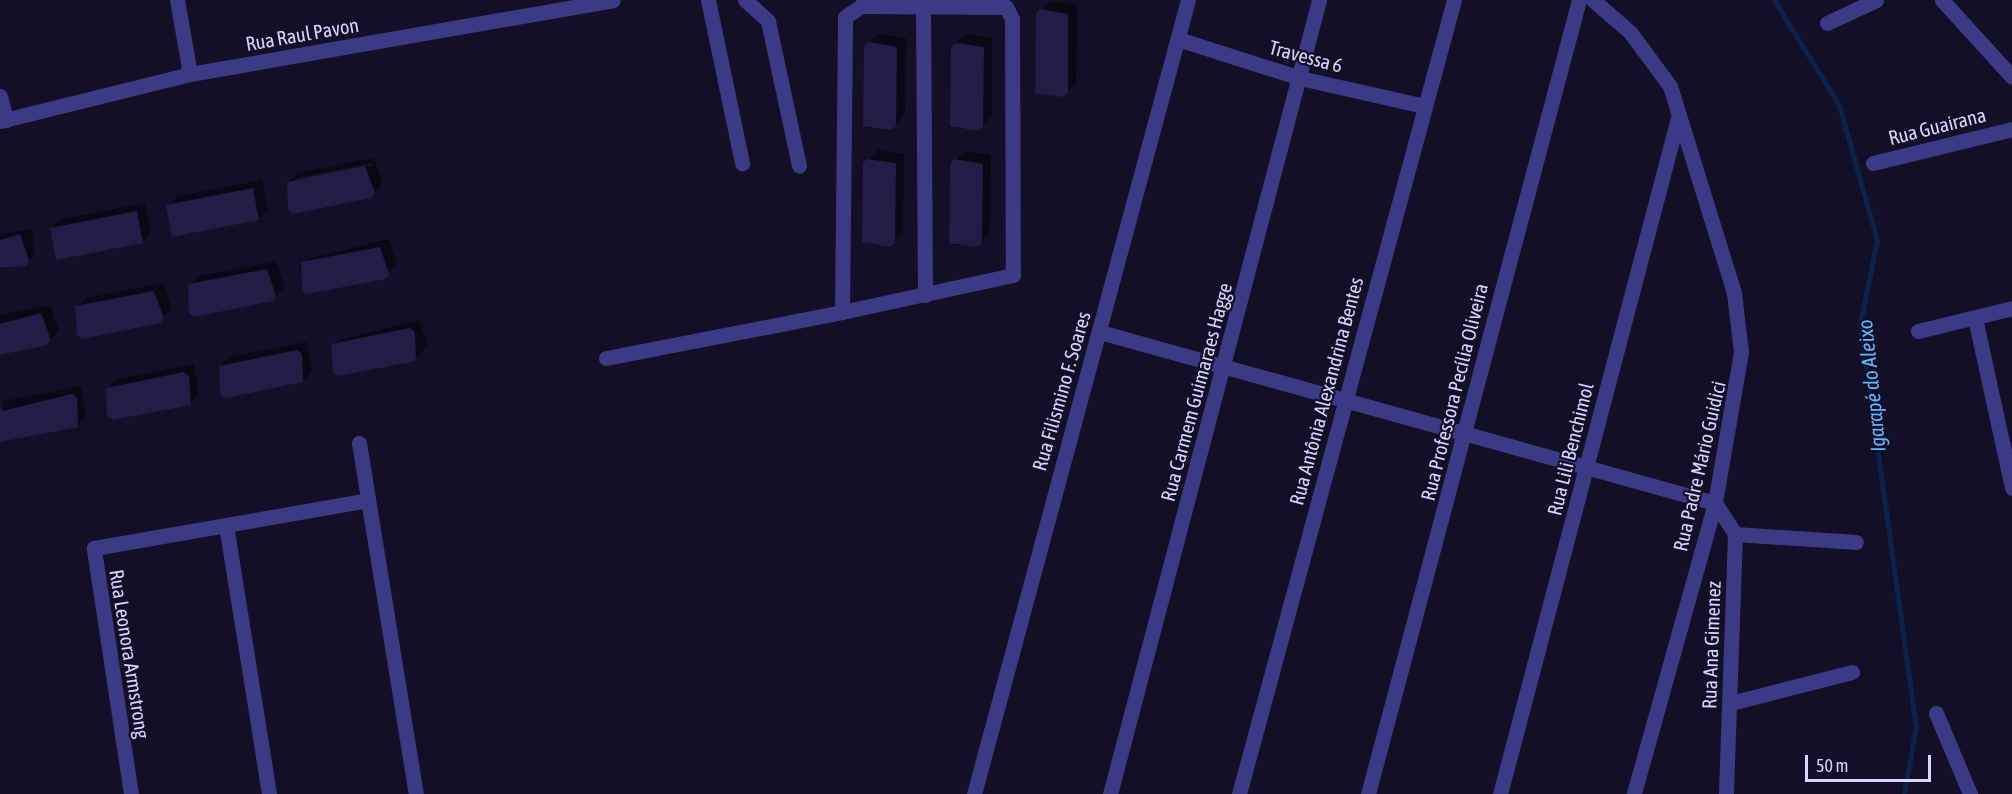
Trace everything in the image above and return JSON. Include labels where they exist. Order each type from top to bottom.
[{"type":"street","points":[[177,0],[190,75]]},
{"type":"street","name":"Rua Raul Pavon","points":[[3,120],[190,75],[614,0]]},
{"type":"street","points":[[708,0],[742,163]]},
{"type":"street","points":[[745,0],[768,21],[799,166]]},
{"type":"street","name":"Rua Filismino F. Soares","points":[[974,794],[1188,0]]},
{"type":"street","name":"Rua Carmem Guimaraes Hagge","points":[[1110,794],[1225,369],[1319,0]]},
{"type":"street","name":"Rua Antônia Alexandrina Bentes","points":[[1239,794],[1454,0]]},
{"type":"street","name":"Rua Professora Pecília Oliveira","points":[[1368,794],[1579,0]]},
{"type":"street","name":"Rua Padre Mário Guidici","points":[[1593,0],[1650,55],[1679,114],[1739,325],[1740,381],[1715,503],[1634,794]]},
{"type":"street","points":[[1827,23],[1876,0]]},
{"type":"street","points":[[1942,0],[2012,77]]},
{"type":"street","points":[[606,358],[842,312],[925,295],[1006,280],[1017,261],[1010,12],[1000,5],[923,8],[861,6],[852,9],[842,26],[842,312]]},
{"type":"street","points":[[923,8],[925,295]]},
{"type":"street","name":"Travessa 6","points":[[1178,39],[1300,78],[1424,106]]},
{"type":"street","points":[[0,96],[3,120]]},
{"type":"street","name":"Rua Lili Benchimol","points":[[1500,794],[1679,114]]},
{"type":"street","name":"Rua Guairana","points":[[1873,163],[2012,129]]},
{"type":"street","points":[[1918,331],[2012,308]]},
{"type":"street","points":[[1975,318],[2012,488]]},
{"type":"street","points":[[1100,332],[1225,369],[1465,434],[1586,471],[1715,503],[1735,534],[1856,543]]},
{"type":"street","points":[[359,443],[416,794]]},
{"type":"street","name":"Rua Leonora Armstrong","points":[[131,794],[94,548],[368,500]]},
{"type":"street","points":[[226,525],[269,794]]},
{"type":"street","name":"Rua Ana Gimenez","points":[[1726,794],[1731,703],[1735,534]]},
{"type":"street","points":[[1731,703],[1852,672]]},
{"type":"street","points":[[1936,712],[1970,794]]},
{"type":"building","points":[[1040,9],[1068,14],[1068,93],[1063,97],[1035,93],[1036,13]]},
{"type":"building","points":[[869,42],[897,47],[896,126],[891,130],[863,126],[864,46]]},
{"type":"building","points":[[956,43],[984,47],[983,127],[978,131],[950,126],[951,47]]},
{"type":"building","points":[[867,159],[896,163],[895,243],[890,247],[862,242],[863,163]]},
{"type":"building","points":[[954,159],[983,164],[982,243],[977,247],[949,243],[950,164]]},
{"type":"building","points":[[365,166],[375,193],[371,198],[293,214],[288,210],[287,182]]},
{"type":"building","points":[[253,188],[259,220],[172,237],[166,205]]},
{"type":"building","points":[[137,211],[143,243],[56,260],[50,228]]},
{"type":"building","points":[[20,234],[29,260],[26,266],[0,268],[0,240]]},
{"type":"building","points":[[380,247],[389,274],[386,279],[307,294],[302,291],[301,262]]},
{"type":"building","points":[[267,269],[276,296],[273,301],[194,317],[189,313],[188,284]]},
{"type":"building","points":[[154,291],[164,318],[160,323],[82,339],[77,335],[75,306]]},
{"type":"building","points":[[41,313],[51,340],[47,345],[0,355],[0,324]]},
{"type":"building","points":[[410,328],[415,332],[416,361],[338,376],[333,372],[331,344]]},
{"type":"building","points":[[297,350],[302,354],[303,382],[225,398],[220,394],[219,366]]},
{"type":"building","points":[[184,372],[189,376],[191,405],[112,420],[107,416],[106,388]]},
{"type":"building","points":[[72,394],[77,398],[78,427],[0,442],[0,405],[2,411]]},
{"type":"waterway","name":"Igarapé do Aleixo","points":[[1774,0],[1839,105],[1877,240],[1860,324],[1916,726],[1904,794]]}]
